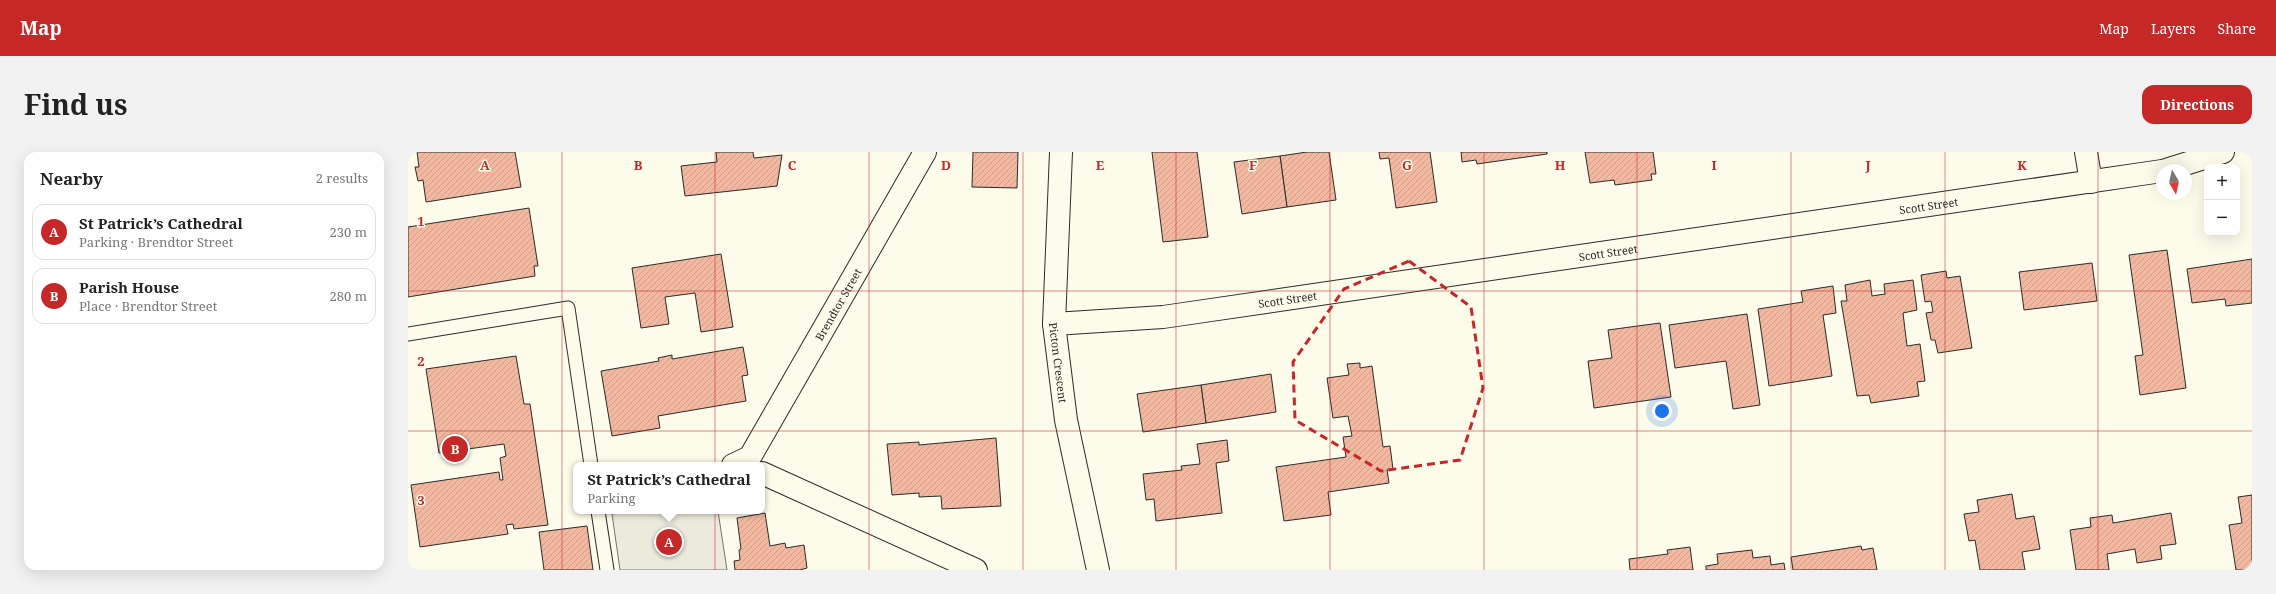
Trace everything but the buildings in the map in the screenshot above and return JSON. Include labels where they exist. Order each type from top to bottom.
[{"type":"street","name":"Brendtor Street","points":[[752,462],[925,152]]},
{"type":"street","name":"Picton Crescent","points":[[1061,152],[1054,324],[1066,420],[1098,570]]},
{"type":"street","points":[[2086,152],[2092,182]]},
{"type":"street","points":[[2185,164],[2223,152]]},
{"type":"street","name":"Scott Street","points":[[1054,324],[1163,317],[2156,172]]},
{"type":"street","name":"Brendtor Street","points":[[765,472],[976,570]]},
{"type":"lane","points":[[408,334],[568,308],[591,462]]},
{"type":"lane","points":[[598,514],[607,570]]},
{"type":"highlighted area","points":[[1409,261],[1471,307],[1483,388],[1460,460],[1381,471],[1295,420],[1293,362],[1344,289]]},
{"type":"shaded area","points":[[612,514],[718,514],[727,570],[620,570]]},
{"type":"place","name":"Parish House","points":[[455,449]]},
{"type":"place","name":"St Patrick’s Cathedral","points":[[669,542]]}]
